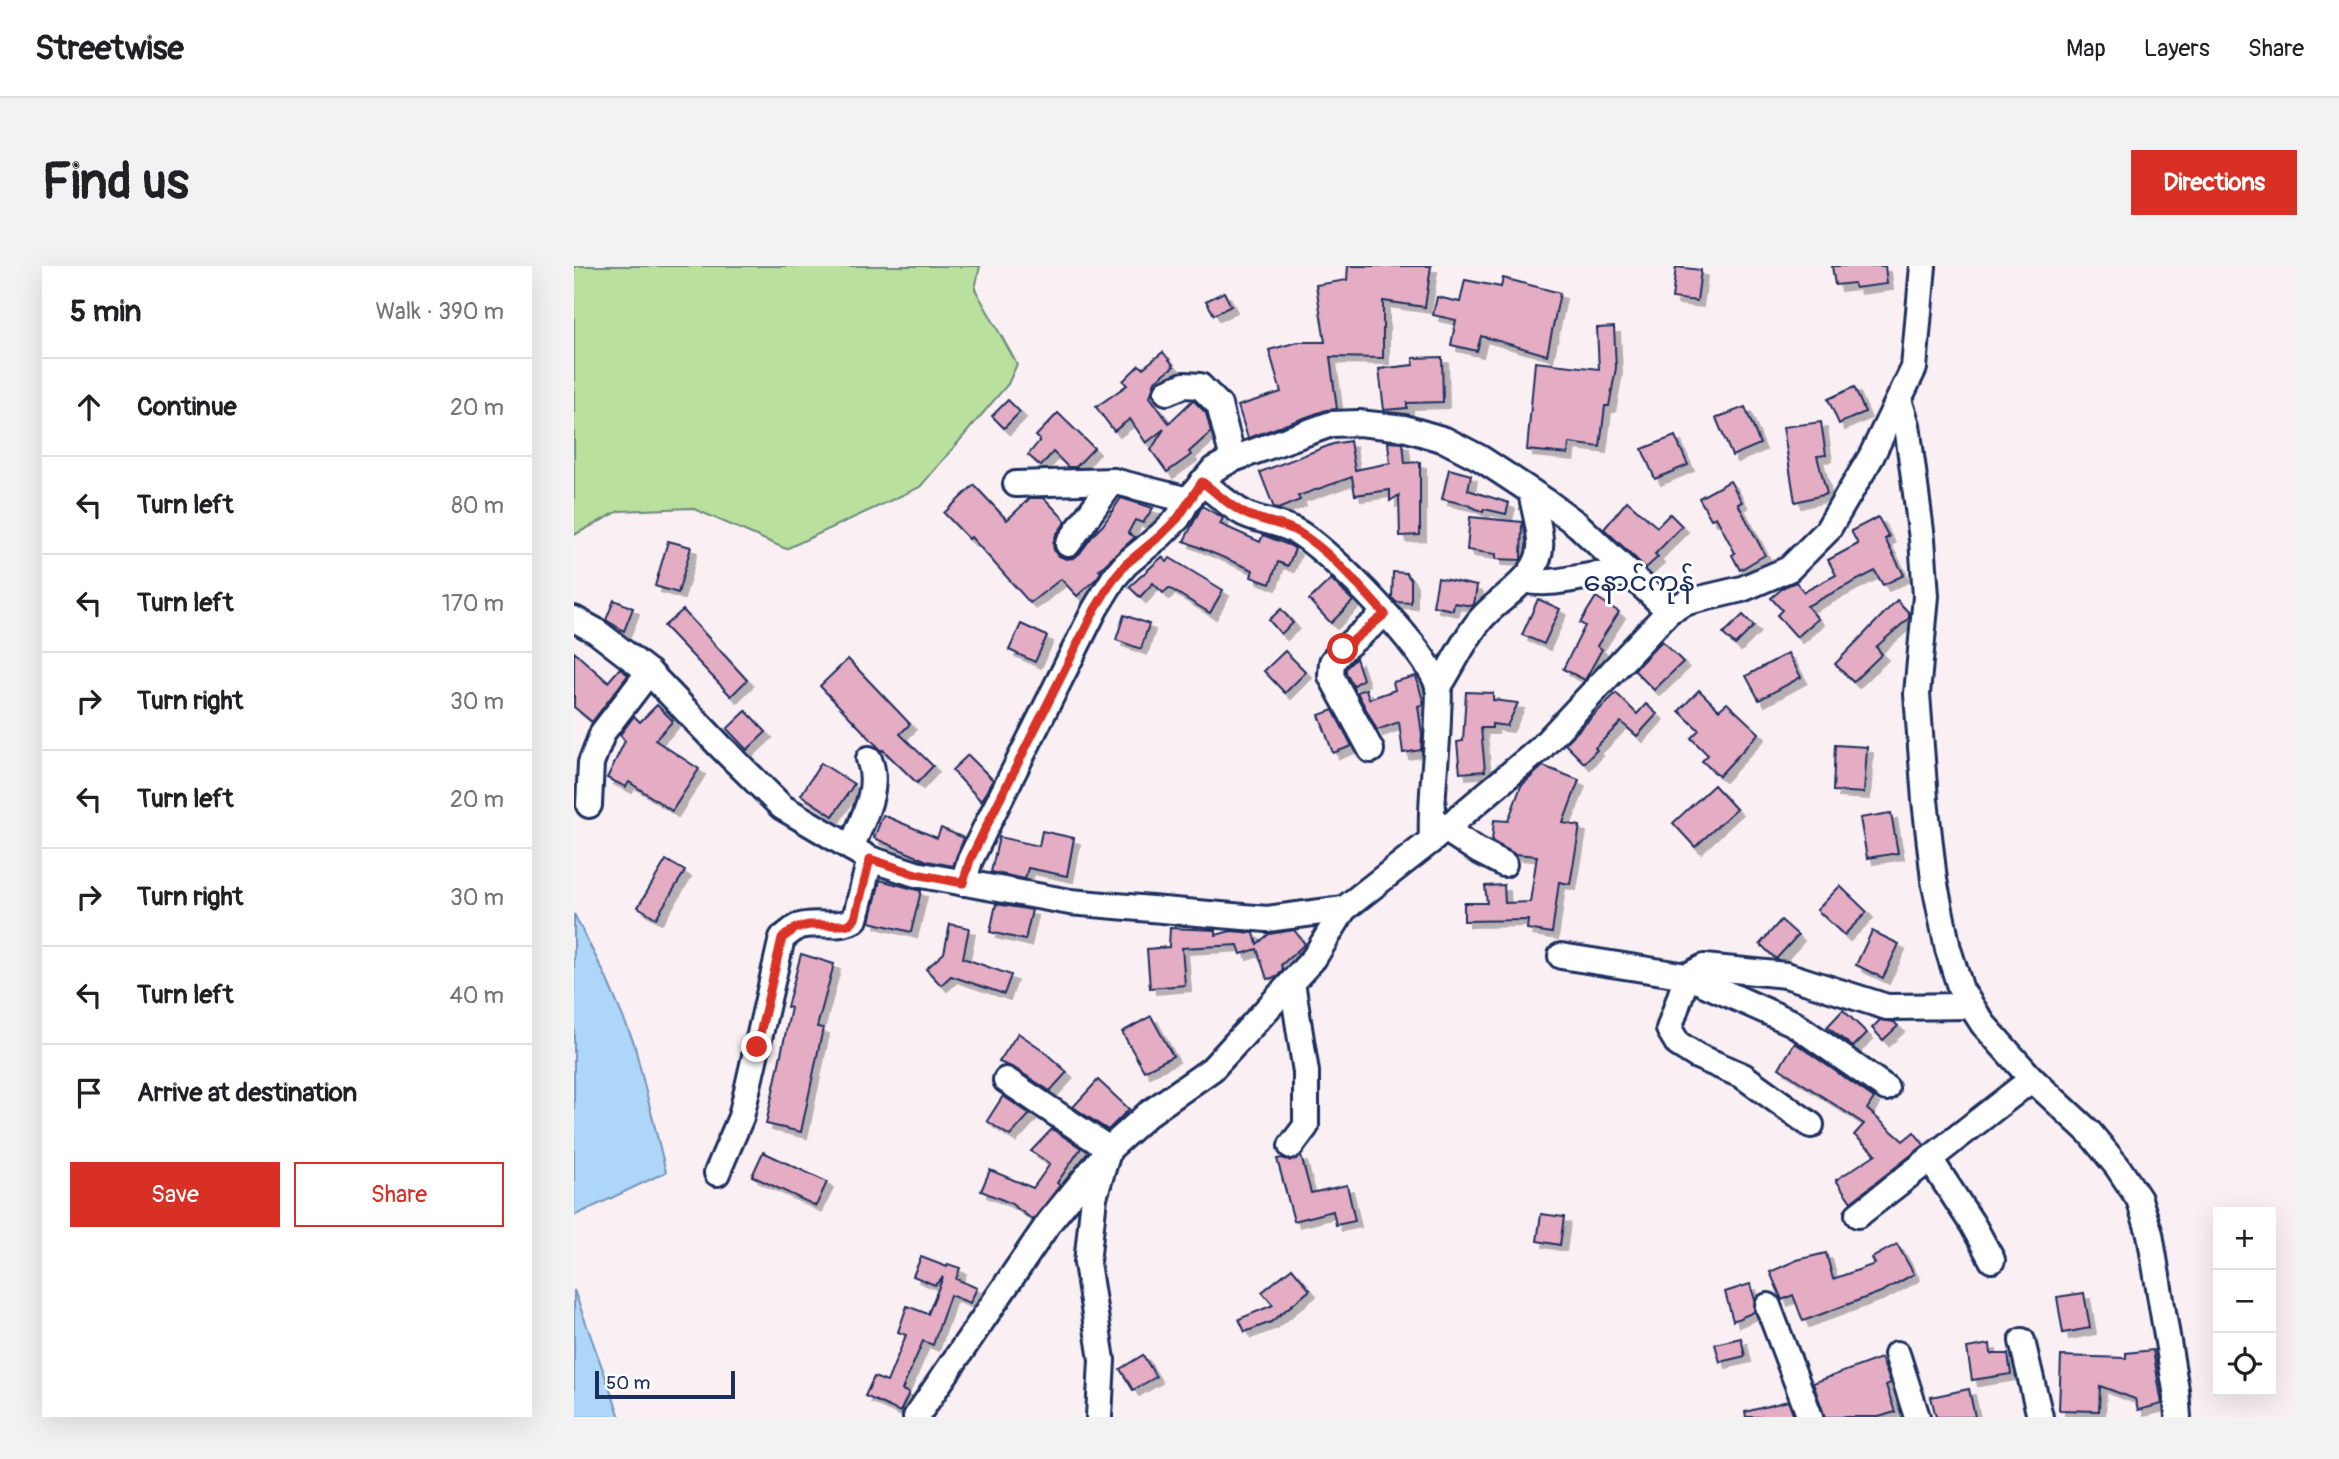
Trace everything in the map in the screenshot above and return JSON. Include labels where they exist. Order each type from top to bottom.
[{"type":"street","points":[[916,1417],[1050,1221],[1108,1149],[1148,1114],[1212,1069],[1314,958],[1344,909],[1439,835],[1540,749],[1669,611],[1686,602],[1742,589],[1789,569],[1827,531],[1871,457],[1914,368],[1923,266]]},
{"type":"street","points":[[1167,392],[1184,385],[1200,386],[1219,405],[1233,459]]},
{"type":"street","points":[[1899,400],[1909,436],[1922,539],[1926,596],[1917,694],[1934,880],[1948,949],[1961,990],[1983,1024],[2032,1079],[2089,1132],[2139,1199],[2150,1234],[2176,1390],[2178,1417]]},
{"type":"street","points":[[963,883],[970,860],[985,829],[1095,609],[1114,578],[1178,518],[1195,491],[1214,469],[1233,459],[1331,424],[1359,423],[1404,428],[1445,440],[1480,458],[1578,525],[1669,611]]},
{"type":"street","points":[[1016,484],[1113,481],[1195,491],[1242,513],[1297,531],[1319,547],[1385,614],[1429,667],[1438,688],[1437,755],[1430,808],[1439,835]]},
{"type":"street","points":[[1068,544],[1113,481]]},
{"type":"street","points":[[1438,688],[1480,620],[1524,580],[1535,566],[1541,541],[1531,492]]},
{"type":"street","points":[[1524,580],[1570,581],[1598,575],[1630,575]]},
{"type":"street","points":[[1371,750],[1331,676],[1332,663],[1343,649],[1385,614]]},
{"type":"street","points":[[574,620],[596,631],[649,672],[782,807],[860,853],[916,874],[1070,902],[1267,919],[1344,909]]},
{"type":"street","points":[[589,805],[590,763],[603,732],[649,672]]},
{"type":"street","points":[[717,1173],[741,1117],[782,938],[796,928],[809,925],[848,925],[855,919],[860,853],[874,773],[869,759]]},
{"type":"street","points":[[1439,835],[1504,864]]},
{"type":"street","points":[[1561,956],[1687,976],[1793,1023],[1886,1088]]},
{"type":"street","points":[[1811,1125],[1743,1076],[1697,1056],[1678,1044],[1669,1030],[1687,976],[1704,967],[1786,975],[1887,1007],[1971,1006]]},
{"type":"street","points":[[1291,1146],[1306,1126],[1306,1072],[1292,982]]},
{"type":"street","points":[[1858,1215],[2032,1079]]},
{"type":"street","points":[[1006,1080],[1108,1149]]},
{"type":"street","points":[[1099,1417],[1102,1360],[1087,1263],[1094,1197],[1108,1149]]},
{"type":"street","points":[[1930,1159],[1973,1225],[1992,1261]]},
{"type":"street","points":[[1768,1306],[1810,1417]]},
{"type":"street","points":[[2021,1341],[2040,1417]]},
{"type":"street","points":[[1897,1354],[1917,1417]]},
{"type":"green space","points":[[574,266],[980,266],[975,289],[1017,364],[1008,384],[920,487],[786,549],[692,508],[619,511],[574,535]]},
{"type":"water","points":[[574,914],[605,975],[634,1043],[666,1172],[574,1216]]},
{"type":"water","points":[[574,1290],[620,1417],[574,1417]]},
{"type":"building","points":[[1348,266],[1431,266],[1425,307],[1383,301],[1383,358],[1330,357],[1337,409],[1326,410],[1248,438],[1238,406],[1281,392],[1269,350],[1298,342],[1325,342],[1316,285],[1347,280]]},
{"type":"building","points":[[1832,266],[1885,266],[1887,284],[1855,288],[1854,283],[1835,285]]},
{"type":"building","points":[[1676,267],[1701,270],[1697,301],[1672,298]]},
{"type":"building","points":[[1503,278],[1560,293],[1547,355],[1481,336],[1477,351],[1451,345],[1456,320],[1433,315],[1437,297],[1460,302],[1465,280],[1501,287]]},
{"type":"building","points":[[1224,292],[1231,306],[1214,315],[1206,301]]},
{"type":"building","points":[[1614,327],[1616,368],[1609,406],[1605,406],[1600,447],[1569,443],[1568,454],[1527,450],[1535,362],[1599,369],[1597,328]]},
{"type":"building","points":[[1163,352],[1174,366],[1155,381],[1150,397],[1169,423],[1193,400],[1206,413],[1211,432],[1189,452],[1191,455],[1167,472],[1151,450],[1164,429],[1146,443],[1130,419],[1114,431],[1096,407],[1127,385],[1123,381],[1139,365],[1143,368]]},
{"type":"building","points":[[1442,357],[1443,402],[1407,403],[1407,408],[1384,410],[1379,369],[1413,365],[1413,358]]},
{"type":"building","points":[[1854,387],[1865,412],[1839,424],[1828,399]]},
{"type":"building","points":[[1008,400],[1020,412],[1004,428],[992,416]]},
{"type":"building","points":[[1745,407],[1760,444],[1732,456],[1716,418]]},
{"type":"building","points":[[1058,413],[1094,448],[1076,467],[1068,467],[1053,452],[1041,466],[1028,455],[1040,440],[1036,436]]},
{"type":"building","points":[[1821,422],[1826,455],[1817,456],[1827,494],[1795,502],[1783,427]]},
{"type":"building","points":[[1675,436],[1688,465],[1655,479],[1642,449]]},
{"type":"building","points":[[1350,441],[1355,470],[1390,463],[1388,442],[1403,443],[1405,463],[1420,462],[1420,535],[1400,536],[1399,495],[1390,501],[1390,490],[1355,495],[1352,477],[1298,496],[1300,500],[1278,509],[1274,508],[1260,472],[1333,444]]},
{"type":"building","points":[[1449,469],[1471,475],[1468,490],[1509,503],[1506,514],[1484,509],[1483,512],[1468,505],[1442,499]]},
{"type":"building","points":[[1730,481],[1742,502],[1738,504],[1765,555],[1740,570],[1732,555],[1735,553],[1716,517],[1711,519],[1699,498]]},
{"type":"building","points":[[974,485],[1007,520],[1030,498],[1044,498],[1066,521],[1053,543],[1054,550],[1066,559],[1074,558],[1080,553],[1121,498],[1153,508],[1143,523],[1135,520],[1128,533],[1135,537],[1099,570],[1101,572],[1096,579],[1077,596],[1061,579],[1030,603],[971,537],[969,539],[944,513]]},
{"type":"building","points":[[1627,501],[1657,527],[1670,514],[1682,526],[1655,554],[1658,557],[1646,568],[1604,529]]},
{"type":"building","points":[[1202,506],[1223,518],[1220,524],[1260,542],[1263,535],[1291,546],[1295,549],[1288,566],[1278,562],[1270,584],[1251,577],[1253,570],[1184,541]]},
{"type":"building","points":[[1470,517],[1522,522],[1521,560],[1496,559],[1496,554],[1467,550]]},
{"type":"building","points":[[1878,517],[1889,537],[1885,539],[1904,575],[1883,585],[1875,571],[1807,606],[1818,619],[1797,637],[1777,615],[1782,610],[1771,598],[1784,587],[1796,582],[1804,592],[1836,575],[1828,560],[1858,544],[1851,531]]},
{"type":"building","points":[[668,541],[691,547],[678,593],[655,586]]},
{"type":"building","points":[[1162,557],[1167,562],[1170,558],[1223,590],[1210,613],[1169,588],[1163,593],[1153,583],[1140,597],[1129,587]]},
{"type":"building","points":[[1393,572],[1406,573],[1411,580],[1411,603],[1396,602],[1392,598]]},
{"type":"building","points":[[1438,578],[1477,586],[1474,604],[1454,603],[1453,610],[1433,606]]},
{"type":"building","points":[[1331,579],[1353,601],[1331,623],[1309,600]]},
{"type":"building","points":[[1596,597],[1619,612],[1597,646],[1602,649],[1585,680],[1563,669],[1585,626],[1580,623]]},
{"type":"building","points":[[1538,599],[1560,609],[1544,644],[1522,635]]},
{"type":"building","points":[[614,600],[633,608],[624,631],[606,620]]},
{"type":"building","points":[[1897,600],[1909,613],[1909,618],[1876,647],[1882,654],[1853,682],[1835,664]]},
{"type":"building","points":[[1281,609],[1293,623],[1281,634],[1269,620]]},
{"type":"building","points":[[683,610],[747,680],[731,696],[664,626]]},
{"type":"building","points":[[1124,615],[1149,624],[1141,649],[1116,640]]},
{"type":"building","points":[[1743,615],[1754,626],[1735,645],[1723,634]]},
{"type":"building","points":[[1021,624],[1047,636],[1035,662],[1009,650]]},
{"type":"building","points":[[1662,641],[1683,662],[1654,690],[1634,670]]},
{"type":"building","points":[[1285,651],[1306,672],[1285,693],[1264,671]]},
{"type":"building","points":[[574,652],[608,682],[620,668],[628,675],[592,722],[574,707]]},
{"type":"building","points":[[1788,653],[1801,677],[1759,700],[1746,676]]},
{"type":"building","points":[[1356,658],[1363,679],[1353,686],[1346,668]]},
{"type":"building","points":[[848,659],[910,724],[900,734],[933,766],[917,783],[882,751],[820,686]]},
{"type":"building","points":[[1416,676],[1424,704],[1418,706],[1421,750],[1403,753],[1399,722],[1377,730],[1357,692],[1366,689],[1369,699],[1395,690],[1393,682]]},
{"type":"building","points":[[1699,690],[1719,710],[1727,703],[1759,733],[1719,776],[1702,761],[1708,755],[1691,738],[1699,730],[1679,711]]},
{"type":"building","points":[[1466,692],[1493,693],[1493,700],[1518,703],[1507,726],[1492,724],[1492,728],[1481,728],[1485,771],[1460,773],[1457,742],[1463,741]]},
{"type":"building","points":[[1616,693],[1637,714],[1646,704],[1657,714],[1637,736],[1621,722],[1584,763],[1565,744]]},
{"type":"building","points":[[657,705],[673,721],[655,740],[699,769],[672,811],[629,782],[626,787],[607,778],[625,741],[620,735],[634,716],[640,722]]},
{"type":"building","points":[[1333,710],[1352,746],[1333,753],[1319,715]]},
{"type":"building","points":[[746,711],[766,732],[747,750],[727,729]]},
{"type":"building","points":[[1835,745],[1867,747],[1864,793],[1833,791]]},
{"type":"building","points":[[968,755],[993,780],[981,801],[952,770]]},
{"type":"building","points":[[821,763],[854,784],[833,816],[801,795]]},
{"type":"building","points":[[1543,766],[1579,780],[1563,823],[1580,826],[1570,884],[1559,882],[1552,933],[1527,929],[1528,920],[1464,921],[1464,903],[1487,903],[1485,886],[1504,885],[1505,903],[1530,902],[1537,856],[1515,854],[1492,841],[1494,820],[1508,821],[1521,786]]},
{"type":"building","points":[[1714,785],[1736,809],[1695,847],[1673,823]]},
{"type":"building","points":[[1891,813],[1898,853],[1867,858],[1860,818]]},
{"type":"building","points":[[883,815],[937,838],[941,828],[964,838],[953,866],[927,861],[874,838]]},
{"type":"building","points":[[1042,831],[1074,838],[1067,876],[1028,868],[1025,879],[991,872],[999,837],[1039,846]]},
{"type":"building","points":[[666,860],[685,871],[656,918],[638,907]]},
{"type":"building","points":[[880,880],[921,891],[911,932],[870,922]]},
{"type":"building","points":[[1840,886],[1867,912],[1844,935],[1817,910]]},
{"type":"building","points":[[996,904],[1032,910],[1025,940],[990,932]]},
{"type":"building","points":[[1781,920],[1798,935],[1776,959],[1760,944]]},
{"type":"building","points":[[950,924],[969,928],[963,958],[1011,975],[1004,994],[951,976],[941,985],[926,969],[944,953]]},
{"type":"building","points":[[1170,928],[1216,930],[1216,935],[1231,931],[1254,933],[1257,944],[1269,934],[1294,930],[1305,944],[1281,965],[1283,970],[1277,977],[1267,979],[1257,949],[1241,954],[1238,945],[1182,948],[1185,985],[1150,988],[1147,949],[1169,947]]},
{"type":"building","points":[[1872,931],[1899,944],[1883,978],[1856,965]]},
{"type":"building","points":[[801,954],[834,964],[817,1027],[823,1028],[801,1132],[766,1124],[791,1008],[787,1007]]},
{"type":"building","points":[[1843,1010],[1867,1033],[1853,1047],[1827,1027]]},
{"type":"building","points":[[1151,1016],[1173,1056],[1144,1071],[1122,1032]]},
{"type":"building","points":[[1880,1020],[1894,1022],[1898,1026],[1883,1040],[1872,1028]]},
{"type":"building","points":[[1018,1033],[1067,1072],[1050,1091],[1014,1068],[999,1062]]},
{"type":"building","points":[[1795,1043],[1874,1098],[1867,1109],[1903,1141],[1914,1132],[1924,1145],[1851,1202],[1836,1180],[1876,1154],[1854,1135],[1864,1124],[1779,1068]]},
{"type":"building","points":[[1098,1080],[1129,1109],[1108,1130],[1073,1107]]},
{"type":"building","points":[[1003,1096],[1030,1114],[1010,1136],[987,1121]]},
{"type":"building","points":[[1052,1129],[1081,1148],[1057,1183],[1060,1185],[1033,1220],[1010,1203],[981,1191],[990,1170],[1033,1188],[1050,1164],[1031,1151]]},
{"type":"building","points":[[763,1152],[827,1182],[816,1206],[752,1176]]},
{"type":"building","points":[[1301,1156],[1311,1193],[1347,1185],[1355,1221],[1336,1225],[1333,1211],[1294,1221],[1277,1159],[1290,1161]]},
{"type":"building","points":[[1541,1214],[1564,1217],[1560,1245],[1537,1241]]},
{"type":"building","points":[[1897,1244],[1914,1274],[1881,1292],[1803,1321],[1793,1295],[1782,1300],[1770,1272],[1797,1260],[1826,1253],[1833,1279],[1875,1264],[1872,1258]]},
{"type":"building","points":[[921,1257],[947,1267],[948,1264],[960,1268],[956,1279],[977,1288],[970,1303],[950,1295],[933,1345],[923,1341],[902,1390],[909,1393],[900,1412],[865,1396],[874,1377],[887,1382],[906,1335],[898,1332],[907,1306],[928,1314],[943,1277],[935,1285],[913,1276]]},
{"type":"building","points":[[1292,1268],[1310,1290],[1271,1322],[1245,1332],[1239,1319],[1273,1305],[1262,1292]]},
{"type":"building","points":[[1750,1284],[1755,1300],[1754,1312],[1733,1321],[1725,1292]]},
{"type":"building","points":[[2084,1293],[2090,1328],[2063,1333],[2057,1297]]},
{"type":"building","points":[[1741,1338],[1745,1356],[1720,1362],[1715,1344]]},
{"type":"building","points":[[1990,1344],[1991,1354],[2008,1354],[2011,1374],[1972,1380],[1967,1348]]},
{"type":"building","points":[[2153,1350],[2162,1404],[2138,1410],[2135,1399],[2100,1386],[2099,1411],[2059,1410],[2061,1356],[2126,1358],[2126,1353]]},
{"type":"building","points":[[1143,1355],[1156,1377],[1133,1390],[1120,1369]]},
{"type":"building","points":[[1881,1358],[1891,1383],[1886,1385],[1895,1412],[1879,1417],[1825,1417],[1813,1383]]},
{"type":"building","points":[[1969,1389],[1975,1417],[1936,1417],[1931,1397]]},
{"type":"building","points":[[1788,1401],[1794,1417],[1746,1417],[1745,1412]]},
{"type":"district","name":"နောင်ကုန်","points":[[1639,581]]},
{"type":"route","points":[[757,1047],[782,938],[796,928],[838,923],[848,925],[855,919],[870,859],[916,874],[963,883],[970,860],[1095,609],[1114,578],[1178,518],[1202,482],[1242,513],[1297,531],[1319,547],[1385,614],[1343,649]]}]
